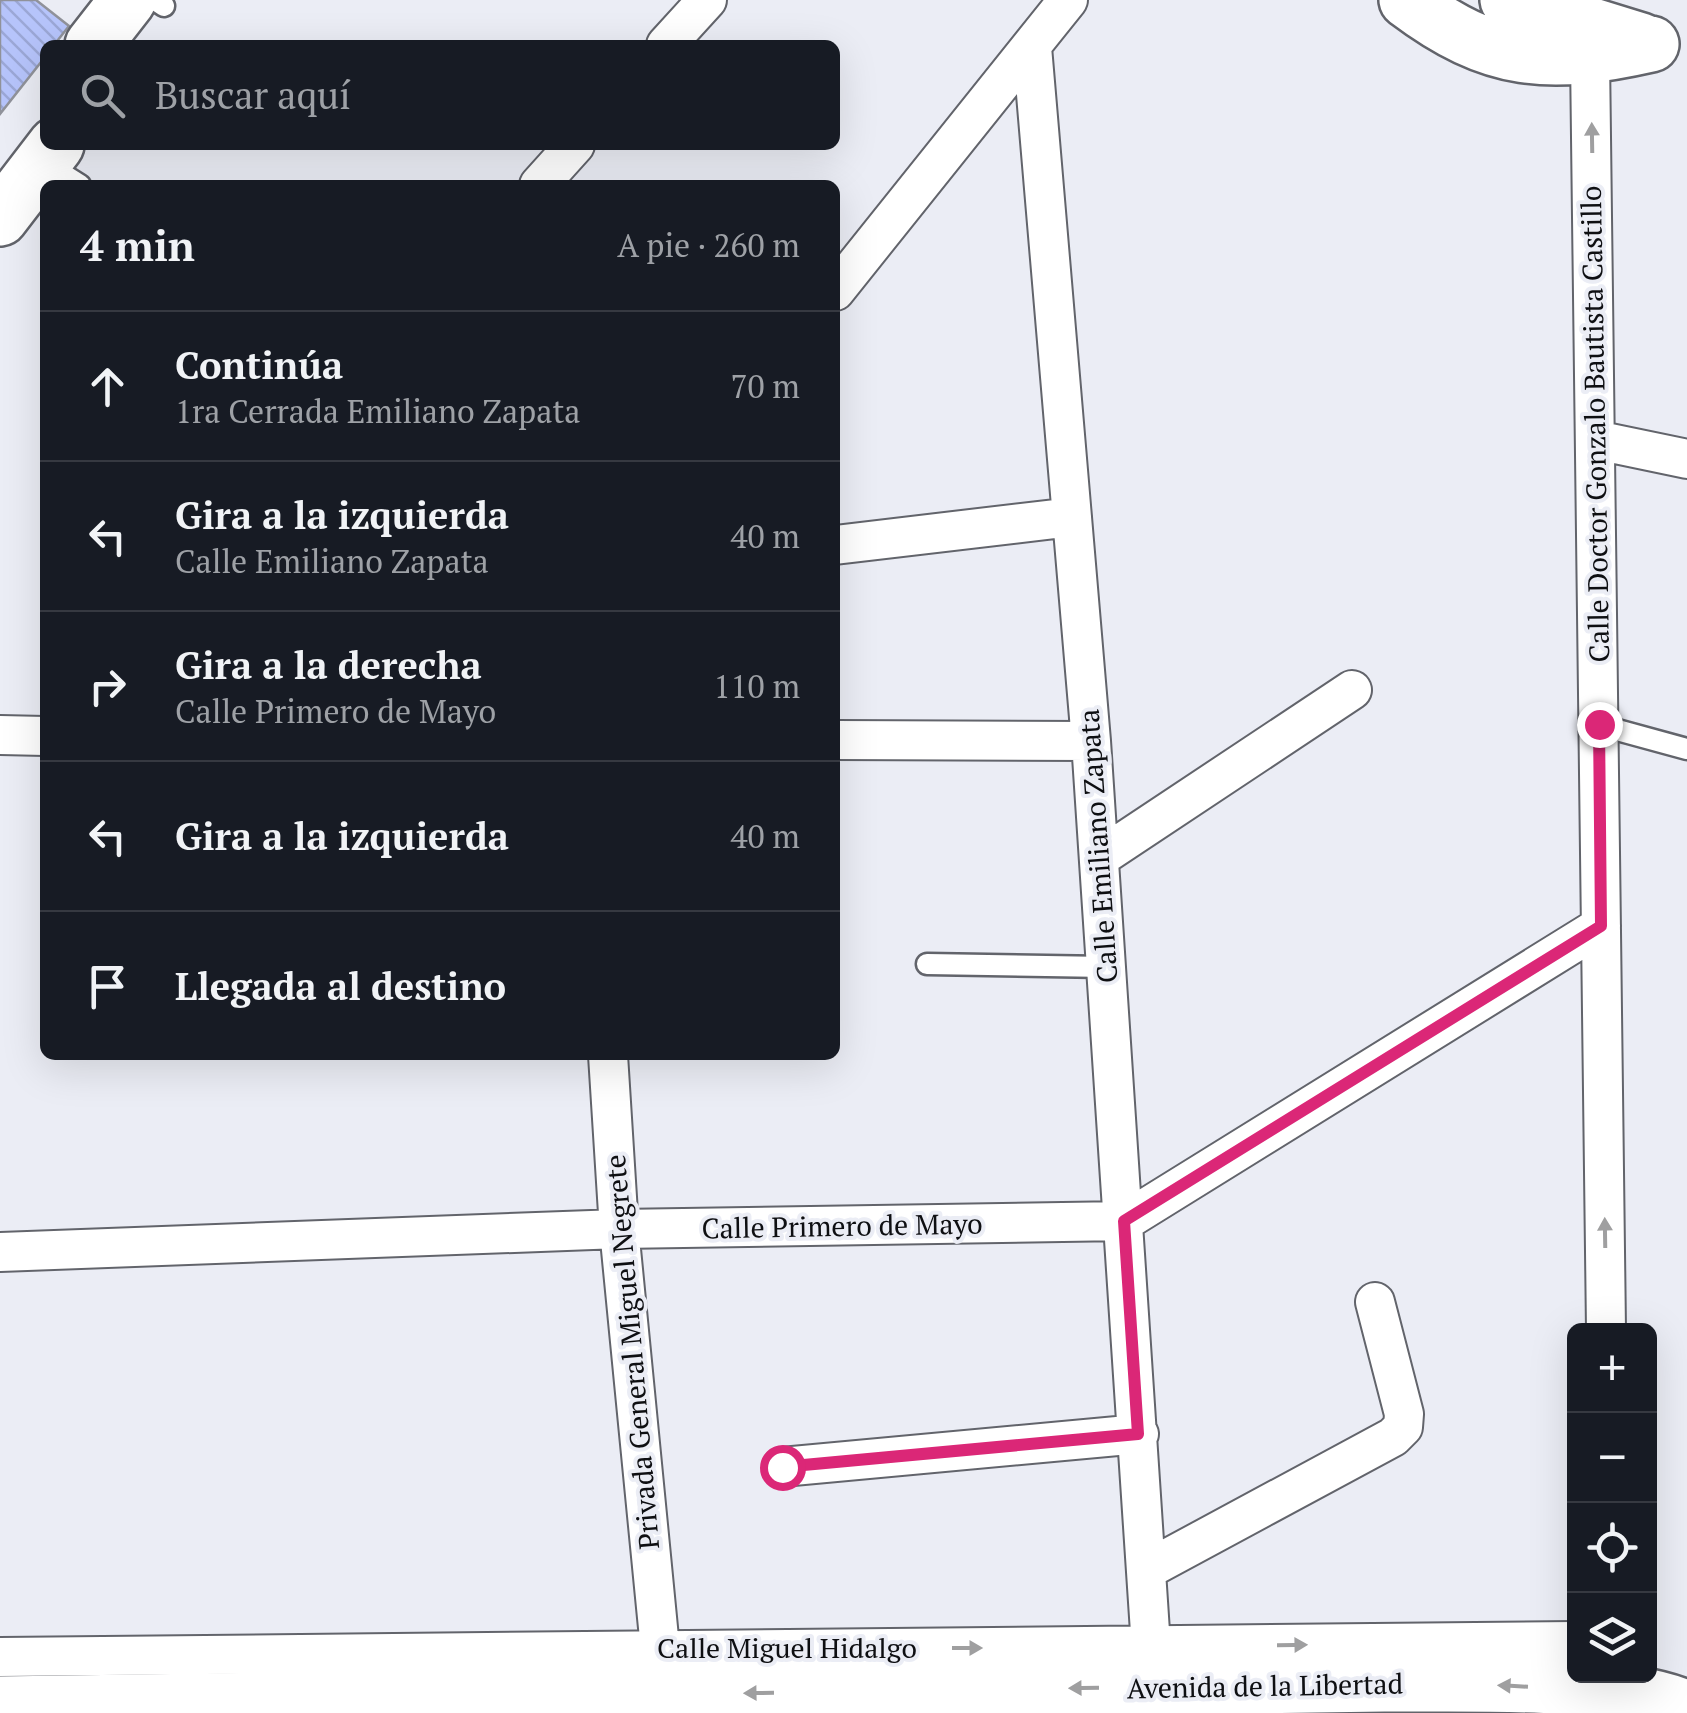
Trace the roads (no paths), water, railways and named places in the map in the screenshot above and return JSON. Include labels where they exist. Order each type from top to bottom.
[{"type":"street","points":[[671,40],[707,0]]},
{"type":"street","points":[[840,285],[1068,0]]},
{"type":"street","points":[[1407,0],[1442,27],[1485,48],[1534,56],[1595,27]]},
{"type":"street","points":[[1508,0],[1669,49]]},
{"type":"street","points":[[101,40],[150,10]]},
{"type":"street","name":"Calle Doctor Gonzalo Bautista Castillo","points":[[1595,27],[1606,1323]]},
{"type":"street","name":"Calle Emiliano Zapata","points":[[1032,46],[1091,741],[1151,1647]]},
{"type":"street","points":[[544,180],[570,150]]},
{"type":"street","points":[[0,218],[45,164]]},
{"type":"street","points":[[1596,440],[1687,459]]},
{"type":"street","points":[[840,543],[1072,516]]},
{"type":"street","points":[[1099,858],[1352,690]]},
{"type":"street","points":[[0,735],[40,736]]},
{"type":"street","points":[[840,740],[1091,741]]},
{"type":"street","points":[[1124,1221],[1601,926]]},
{"type":"street","name":"Privada General Miguel Negrete","points":[[608,1060],[619,1229],[660,1648]]},
{"type":"street","name":"Calle Primero de Mayo","points":[[0,1252],[619,1229],[1124,1221]]},
{"type":"street","points":[[1148,1570],[1393,1438],[1402,1427],[1404,1414],[1375,1302]]},
{"type":"street","points":[[782,1467],[1138,1434]]},
{"type":"street","name":"Calle Miguel Hidalgo","points":[[0,1657],[1567,1640]]},
{"type":"street","name":"Avenida de la Libertad","points":[[0,1704],[1385,1699],[1504,1685],[1611,1694],[1687,1709]]},
{"type":"lane","points":[[1599,724],[1687,749]]},
{"type":"lane","points":[[927,964],[1107,966]]}]
